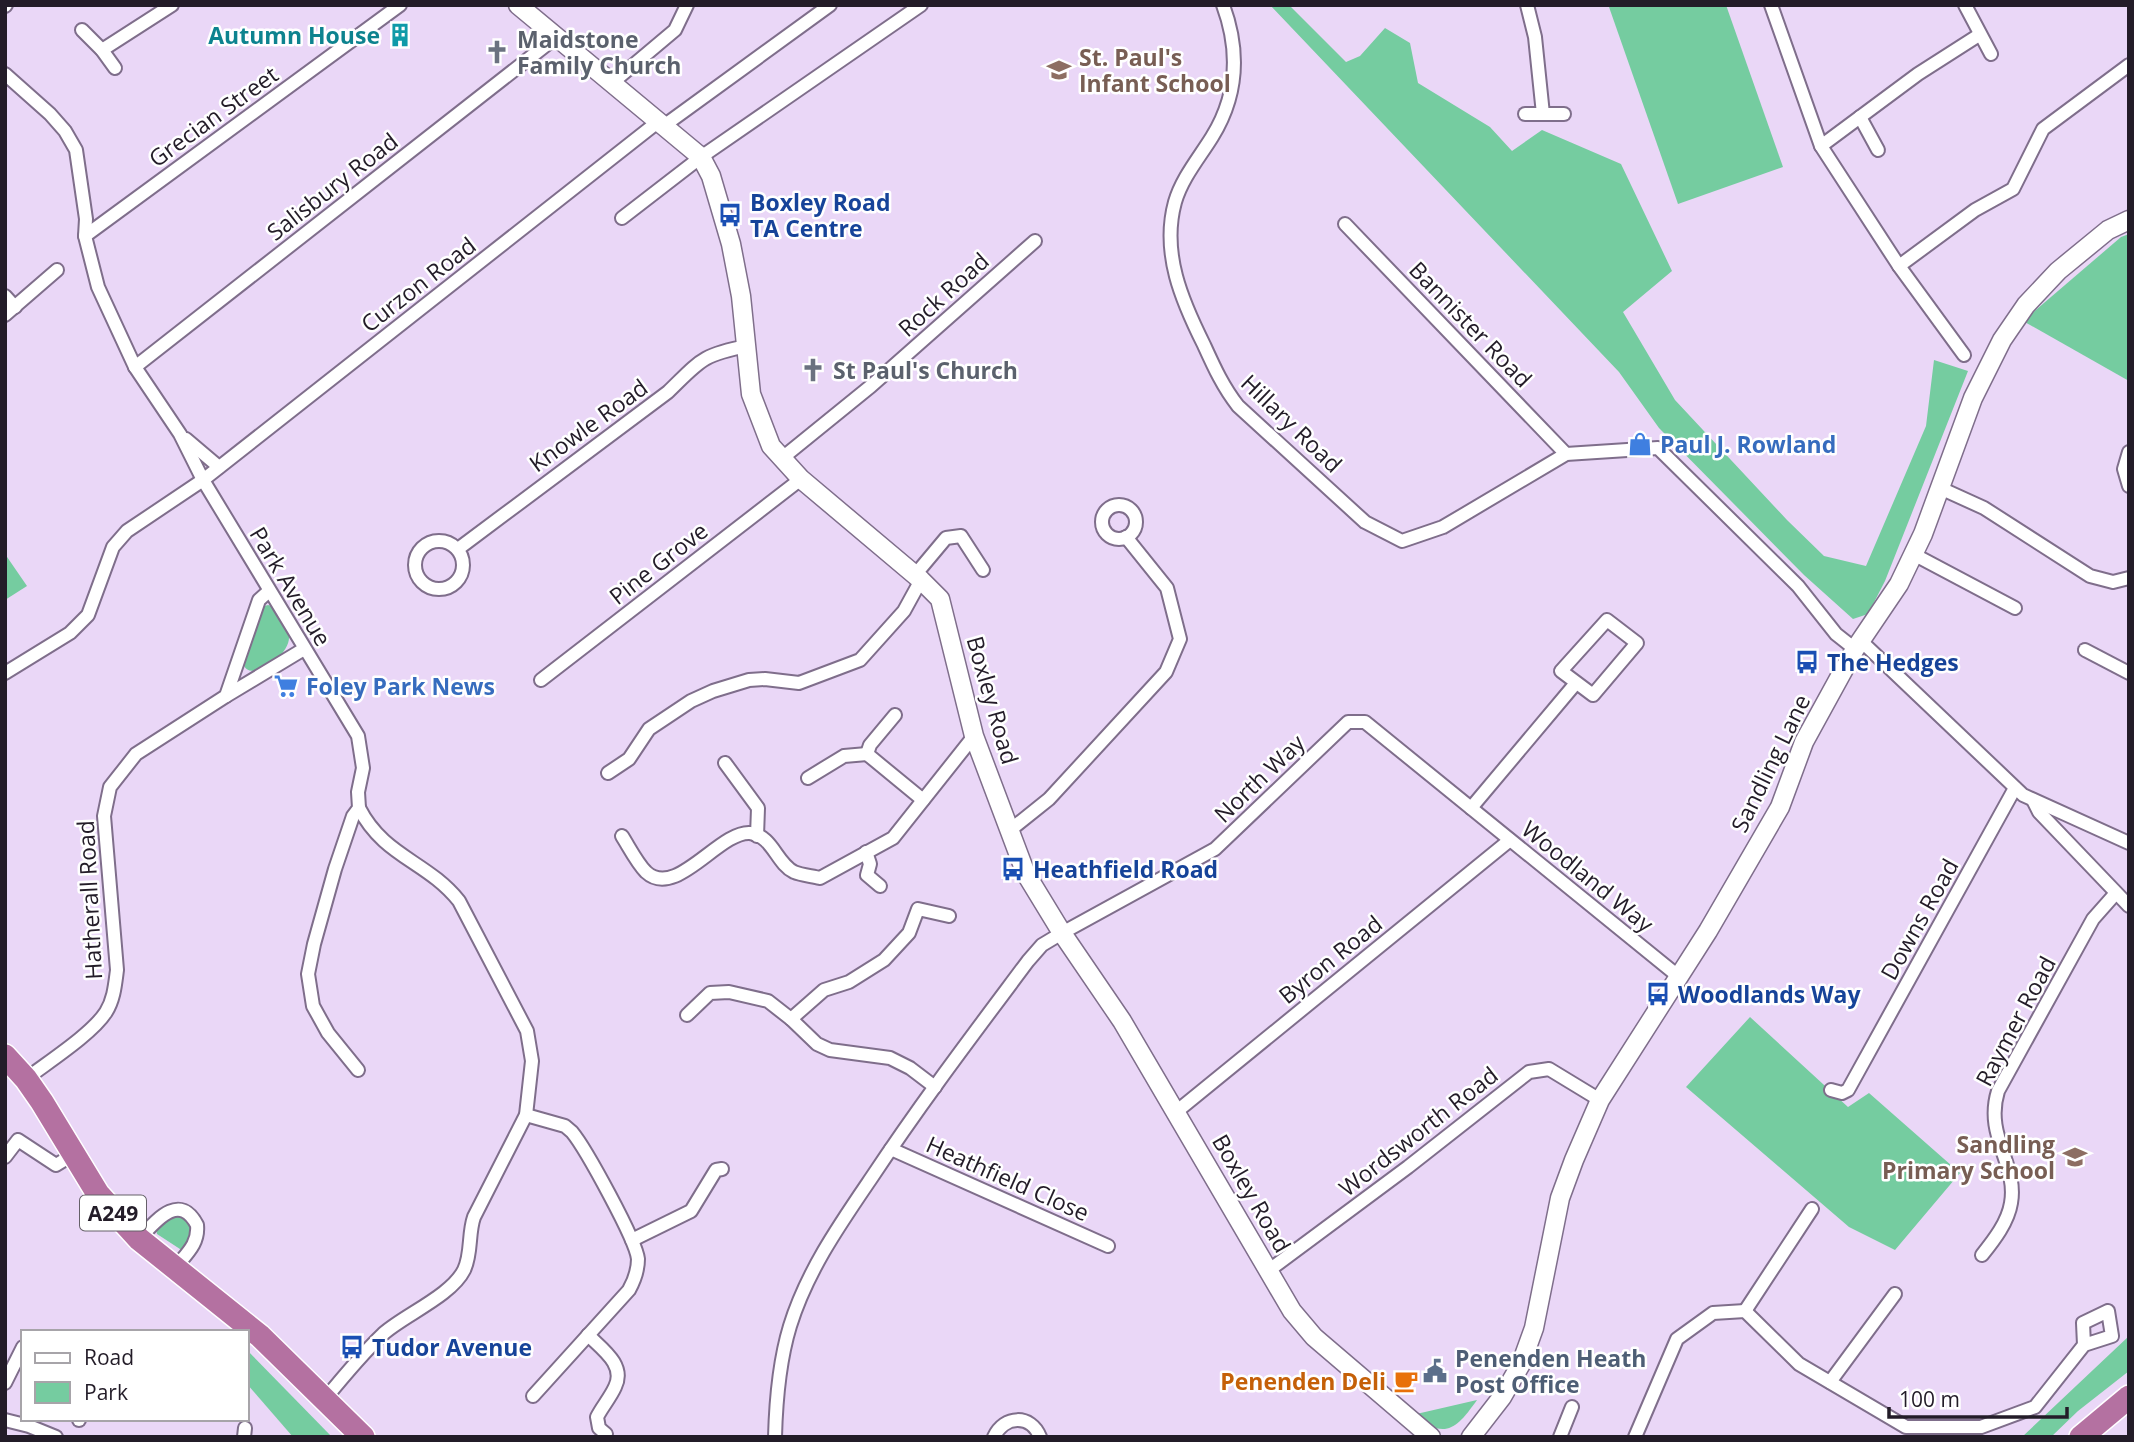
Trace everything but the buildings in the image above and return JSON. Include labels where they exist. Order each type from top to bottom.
[{"type":"highway","name":"A249","points":[[5,1056],[26,1079],[98,1194],[139,1239],[260,1336],[363,1437]]},
{"type":"highway","points":[[2081,1437],[2129,1396]]},
{"type":"street","points":[[102,50],[172,5]]},
{"type":"street","name":"Grecian Street","points":[[85,236],[400,5]]},
{"type":"street","name":"Boxley Road","points":[[518,5],[701,156],[711,176],[732,244],[751,394],[771,446],[801,479],[918,577],[940,599],[974,736],[1026,874],[1062,933],[1122,1021],[1292,1311],[1314,1337],[1431,1437]]},
{"type":"street","points":[[612,83],[675,30],[687,5]]},
{"type":"street","name":"Curzon Road","points":[[5,673],[70,633],[88,615],[113,547],[127,531],[203,480],[662,123],[830,5]]},
{"type":"street","points":[[622,218],[701,156],[921,5]]},
{"type":"street","name":"Hillary Road","points":[[1223,5],[1234,44],[1236,71],[1233,91],[1213,136],[1191,168],[1175,202],[1171,243],[1174,269],[1182,296],[1223,387],[1238,406],[1365,522],[1402,541],[1443,527],[1566,454],[1658,448],[1798,586],[1836,634],[1858,644]]},
{"type":"street","points":[[1527,5],[1535,37],[1543,114]]},
{"type":"street","points":[[1771,5],[1821,146],[1899,267],[1964,355]]},
{"type":"street","points":[[1965,5],[1991,54]]},
{"type":"street","points":[[82,30],[115,68]]},
{"type":"street","points":[[1821,146],[1919,74],[1979,35]]},
{"type":"street","name":"Salisbury Road","points":[[135,367],[555,38]]},
{"type":"street","points":[[1899,267],[1975,210],[2013,189],[2043,129],[2129,65]]},
{"type":"street","name":"Park Avenue","points":[[5,74],[50,114],[65,131],[76,150],[86,219],[85,236],[98,287],[135,367],[180,434],[203,480],[358,736],[363,768],[358,792],[359,808],[352,816],[335,869],[308,974],[313,1006],[328,1033],[358,1070]]},
{"type":"street","points":[[1525,114],[1564,114]]},
{"type":"street","points":[[1860,117],[1878,150]]},
{"type":"street","name":"Sandling Lane","points":[[1471,1437],[1502,1397],[1521,1364],[1534,1328],[1560,1198],[1600,1101],[1707,931],[1780,807],[1802,746],[1858,644],[1899,584],[1914,555],[1981,380],[2014,320],[2040,288],[2075,255],[2108,230],[2129,220]]},
{"type":"street","name":"Bannister Road","points":[[1345,224],[1566,454]]},
{"type":"street","name":"Rock Road","points":[[781,459],[871,386],[1035,241]]},
{"type":"street","points":[[5,296],[10,311],[57,270]]},
{"type":"street","name":"Knowle Road","points":[[458,549],[668,392],[698,362],[717,352],[747,346]]},
{"type":"street","points":[[180,434],[219,467]]},
{"type":"street","points":[[2129,453],[2124,469],[2129,486]]},
{"type":"street","name":"Pine Grove","points":[[541,680],[801,479]]},
{"type":"street","points":[[1940,488],[1984,508],[2090,576],[2113,582],[2129,578]]},
{"type":"street","points":[[608,773],[634,753],[649,729],[691,701],[713,691],[749,680],[765,679],[799,684],[860,660],[904,611],[918,577],[946,538],[961,536],[983,570]]},
{"type":"street","points":[[1009,831],[1049,799],[1167,672],[1180,639],[1167,588],[1126,537]]},
{"type":"street","points":[[437,541],[445,541],[458,549],[464,564],[459,580],[446,589],[438,590],[422,583],[415,560],[423,547],[437,541]]},
{"type":"street","points":[[1914,555],[2015,608]]},
{"type":"street","points":[[226,696],[259,600],[269,591]]},
{"type":"street","points":[[1607,620],[1637,643],[1593,695],[1576,683],[1561,671],[1607,620]]},
{"type":"street","points":[[1858,644],[2015,788],[2033,800],[2129,843]]},
{"type":"street","name":"Hatherall Road","points":[[26,1079],[106,1013],[115,992],[117,970],[104,816],[110,787],[136,754],[304,649]]},
{"type":"street","points":[[2085,650],[2129,673]]},
{"type":"street","points":[[1471,808],[1576,683]]},
{"type":"street","points":[[867,754],[870,745],[895,715]]},
{"type":"street","name":"North Way","points":[[1062,933],[1214,849],[1348,722],[1365,722],[1471,808]]},
{"type":"street","points":[[622,836],[646,872],[657,879],[672,878],[739,834],[753,833],[767,841],[792,871],[820,878],[893,838],[974,736]]},
{"type":"street","points":[[808,778],[844,756],[867,754],[923,800]]},
{"type":"street","points":[[725,763],[758,808],[757,836]]},
{"type":"street","name":"Downs Road","points":[[1830,1090],[1842,1093],[1849,1090],[2015,788]]},
{"type":"street","points":[[2033,800],[2039,812],[2129,906]]},
{"type":"street","points":[[325,1399],[384,1333],[407,1319],[458,1279],[467,1263],[470,1228],[474,1217],[526,1115],[532,1061],[527,1031],[459,901],[447,886],[392,849],[367,824],[359,808]]},
{"type":"street","name":"Woodland Way","points":[[1471,808],[1678,976]]},
{"type":"street","name":"Byron Road","points":[[1176,1112],[1510,840]]},
{"type":"street","points":[[866,852],[870,864],[867,875],[880,886]]},
{"type":"street","name":"Raymer Road","points":[[1982,1255],[2007,1219],[2012,1196],[1994,1122],[1998,1091],[2094,919],[2116,893]]},
{"type":"street","points":[[791,1019],[824,990],[849,982],[884,960],[909,933],[918,909],[949,916]]},
{"type":"street","points":[[775,1437],[778,1378],[790,1326],[811,1274],[829,1241],[935,1087],[1028,961],[1042,945],[1062,933]]},
{"type":"street","points":[[687,1015],[710,993],[729,992],[768,1001],[817,1044],[830,1050],[890,1058],[935,1087]]},
{"type":"street","name":"Wordsworth Road","points":[[1268,1271],[1408,1167],[1529,1072],[1549,1069],[1600,1101]]},
{"type":"street","points":[[526,1115],[565,1126],[572,1132],[632,1240],[638,1261],[633,1284],[533,1396]]},
{"type":"street","points":[[5,1157],[18,1140],[56,1165],[74,1154]]},
{"type":"street","name":"Heathfield Close","points":[[891,1149],[1108,1246]]},
{"type":"street","points":[[632,1240],[691,1211],[716,1170],[722,1169]]},
{"type":"street","points":[[1745,1311],[1812,1209]]},
{"type":"street","points":[[139,1239],[162,1215],[170,1211],[186,1212],[197,1225],[197,1238],[175,1268]]},
{"type":"street","points":[[1830,1382],[1895,1294]]},
{"type":"street","points":[[1635,1437],[1678,1339],[1713,1313],[1745,1311],[1799,1364],[1903,1432],[1981,1427],[2035,1407],[2084,1345]]},
{"type":"street","points":[[588,1335],[615,1362],[618,1374],[615,1388],[597,1417],[599,1428],[606,1434]]},
{"type":"street","points":[[5,1383],[18,1367]]},
{"type":"street","points":[[1560,1437],[1573,1407]]},
{"type":"street","points":[[994,1437],[1004,1423],[1017,1419],[1030,1423],[1040,1437]]},
{"type":"street","points":[[5,1420],[56,1437]]},
{"type":"green space","points":[[1270,5],[1289,5],[1346,62],[1360,56],[1385,28],[1410,43],[1418,83],[1490,127],[1512,151],[1542,130],[1621,164],[1672,271],[1623,312],[1675,400],[1824,556],[1866,566],[1926,426],[1934,360],[1968,371],[1885,581],[1868,614],[1853,619],[1804,575],[1659,428],[1619,372]]},
{"type":"green space","points":[[1726,5],[1783,167],[1678,204],[1609,7]]},
{"type":"green space","points":[[2129,234],[2129,381],[2023,321],[2121,237]]},
{"type":"green space","points":[[5,554],[27,586],[5,600]]},
{"type":"green space","points":[[261,607],[275,607],[286,625],[289,633],[288,645],[268,666],[252,671],[246,668],[242,661]]},
{"type":"green space","points":[[1750,1017],[1848,1107],[1869,1093],[1960,1173],[1895,1250],[1849,1227],[1686,1087]]},
{"type":"green space","points":[[172,1215],[184,1216],[194,1230],[183,1251],[157,1234],[156,1228]]},
{"type":"green space","points":[[2129,1336],[2129,1371],[2078,1411],[2051,1437],[2022,1437]]},
{"type":"green space","points":[[248,1351],[332,1437],[293,1437],[248,1385]]},
{"type":"green space","points":[[1477,1400],[1462,1419],[1449,1428],[1433,1427],[1412,1415]]},
{"type":"place","name":"Autumn House","points":[[400,35]]},
{"type":"place","name":"Maidstone Family Church","points":[[497,52]]},
{"type":"place","name":"St. Paul's Infant School","points":[[1059,70]]},
{"type":"place","name":"Boxley Road TA Centre","points":[[730,215]]},
{"type":"place","name":"St Paul's Church","points":[[813,370]]},
{"type":"place","name":"Paul J. Rowland","points":[[1640,444]]},
{"type":"place","name":"The Hedges","points":[[1807,662]]},
{"type":"place","name":"Foley Park News","points":[[286,686]]},
{"type":"place","name":"Heathfield Road","points":[[1013,869]]},
{"type":"place","name":"Woodlands Way","points":[[1658,994]]},
{"type":"place","name":"Sandling Primary School","points":[[2075,1157]]},
{"type":"place","name":"Tudor Avenue","points":[[352,1347]]},
{"type":"place","name":"Penenden Heath Post Office","points":[[1435,1371]]},
{"type":"place","name":"Penenden Deli","points":[[1406,1381]]}]
